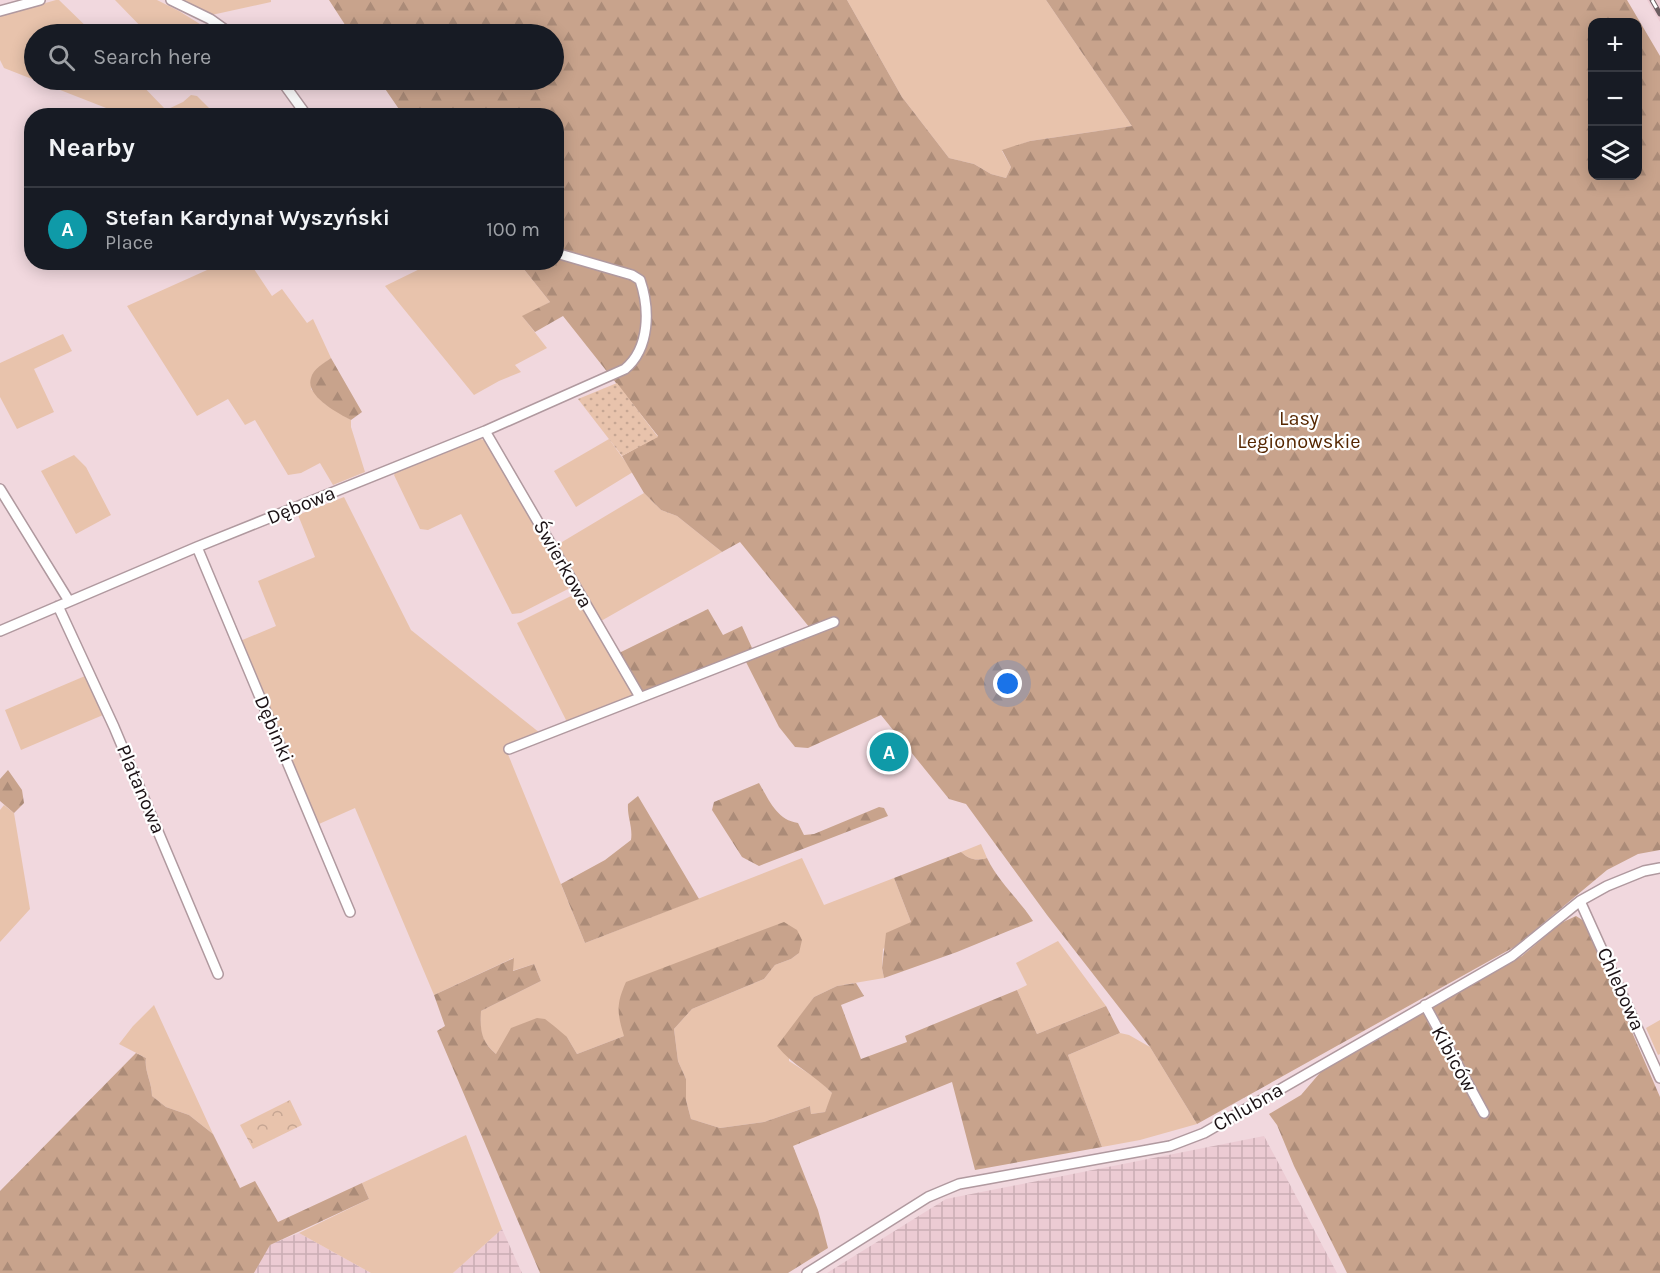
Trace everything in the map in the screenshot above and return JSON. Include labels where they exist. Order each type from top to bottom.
[{"type":"street","points":[[0,11],[40,0]]},
{"type":"street","points":[[171,0],[216,24]]},
{"type":"street","points":[[288,90],[301,108]]},
{"type":"street","name":"Dębowa","points":[[0,631],[197,547],[485,431],[625,369],[633,363],[641,348],[646,329],[644,290],[640,280],[632,275],[564,256]]},
{"type":"street","name":"Świerkowa","points":[[485,431],[640,697]]},
{"type":"street","points":[[0,489],[69,602]]},
{"type":"street","name":"Dębinki","points":[[197,547],[350,912]]},
{"type":"street","name":"Platanowa","points":[[58,606],[118,737],[218,974]]},
{"type":"street","points":[[509,749],[834,622]]},
{"type":"street","name":"Chlubna","points":[[807,1273],[939,1191],[959,1184],[1163,1147],[1192,1138],[1217,1126],[1512,956],[1580,901],[1607,886],[1660,868]]},
{"type":"street","name":"Chlebowa","points":[[1580,901],[1660,1078]]},
{"type":"street","name":"Kibiców","points":[[1425,1005],[1484,1113]]},
{"type":"shaded area","points":[[1647,0],[1660,0],[1660,22]]},
{"type":"shaded area","points":[[1264,1136],[1337,1273],[827,1273],[946,1199]]},
{"type":"shaded area","points":[[502,1229],[522,1273],[453,1273]]},
{"type":"shaded area","points":[[299,1233],[371,1273],[254,1273],[269,1245]]},
{"type":"green space","points":[[59,0],[84,24],[24,24],[24,76],[4,68],[0,60],[0,16]]},
{"type":"green space","points":[[115,0],[157,0],[200,24],[138,24]]},
{"type":"green space","points":[[181,0],[271,0],[271,2],[207,16]]},
{"type":"green space","name":"Lasy Legionowskie","points":[[329,0],[847,0],[902,97],[949,158],[974,164],[991,174],[1006,178],[1011,167],[1002,150],[1030,141],[1132,126],[1046,0],[1627,0],[1638,18],[1588,18],[1588,180],[1642,180],[1642,25],[1660,56],[1660,850],[1638,854],[1607,870],[1516,946],[1197,1124],[1150,1047],[1047,915],[966,804],[949,799],[881,715],[808,748],[795,747],[779,727],[745,660],[814,633],[740,542],[722,552],[677,516],[661,510],[644,493],[622,456],[658,436],[563,316],[535,332],[522,316],[550,302],[525,270],[564,270],[564,108],[398,108],[386,90],[564,90],[564,24],[345,24]]},
{"type":"green space","points":[[847,0],[1046,0],[1132,126],[1030,141],[1002,151],[1011,167],[1006,178],[991,174],[974,164],[949,158],[902,97]]},
{"type":"green space","points":[[60,90],[147,90],[164,108],[106,108]]},
{"type":"green space","points":[[191,95],[197,96],[209,108],[170,108]]},
{"type":"green space","points":[[207,270],[255,270],[272,296],[282,289],[307,323],[313,319],[331,358],[318,368],[311,389],[325,404],[351,420],[351,427],[365,472],[333,485],[320,463],[301,473],[288,475],[255,420],[245,425],[228,399],[197,416],[127,306]]},
{"type":"green space","points":[[418,270],[525,270],[550,302],[523,317],[547,348],[515,365],[521,372],[474,395],[385,286]]},
{"type":"green space","points":[[63,334],[72,351],[34,369],[54,412],[17,429],[0,397],[0,363]]},
{"type":"green space","points":[[331,358],[362,412],[351,420],[324,403],[310,385],[314,372]]},
{"type":"green space","points":[[617,383],[658,437],[622,456],[578,399]]},
{"type":"green space","points":[[478,438],[486,441],[569,585],[568,589],[521,613],[512,614],[461,514],[428,530],[420,529],[394,475]]},
{"type":"green space","points":[[609,439],[633,472],[576,507],[554,471]]},
{"type":"green space","points":[[74,455],[86,467],[111,515],[76,534],[41,471]]},
{"type":"green space","points":[[644,493],[661,510],[677,516],[722,552],[601,621],[557,545]]},
{"type":"green space","points":[[344,497],[411,630],[540,733],[505,747],[585,943],[802,858],[824,905],[894,878],[911,922],[883,949],[884,978],[837,986],[814,997],[789,1032],[789,1061],[819,1080],[833,1094],[825,1112],[811,1114],[810,1106],[764,1122],[720,1128],[691,1119],[686,1100],[686,1079],[678,1061],[674,1029],[692,1009],[764,979],[775,965],[799,953],[624,1036],[577,1054],[567,1037],[496,1054],[484,1040],[481,1030],[481,1011],[541,981],[534,964],[512,971],[513,958],[434,995],[355,808],[319,824],[240,641],[276,626],[258,581],[315,557],[298,515]]},
{"type":"green space","points":[[575,594],[634,692],[633,697],[567,722],[517,623]]},
{"type":"green space","points":[[708,609],[723,635],[742,626],[753,650],[645,692],[640,690],[619,653]]},
{"type":"green space","points":[[85,676],[103,715],[21,750],[5,710]]},
{"type":"green space","points":[[8,770],[22,790],[24,803],[14,813],[0,801],[0,779]]},
{"type":"green space","points":[[759,783],[779,814],[798,823],[804,835],[814,834],[879,807],[884,808],[888,816],[759,866],[742,857],[712,810],[714,802]]},
{"type":"green space","points":[[638,796],[699,899],[585,943],[561,884],[605,860],[631,840],[628,804]]},
{"type":"green space","points":[[4,805],[14,813],[30,909],[0,942],[0,810]]},
{"type":"green space","points":[[981,844],[987,858],[973,859],[961,852]]},
{"type":"green space","points":[[961,852],[973,859],[987,858],[997,875],[1033,921],[884,978],[882,968],[886,933],[911,922],[894,878]]},
{"type":"green space","points":[[1576,916],[1584,921],[1660,1097],[1660,1273],[1347,1273],[1294,1166],[1277,1125],[1269,1114],[1301,1095],[1325,1067],[1522,956],[1561,923]]},
{"type":"green space","points":[[784,922],[797,930],[802,940],[799,953],[775,965],[764,979],[692,1009],[674,1029],[678,1061],[686,1079],[686,1100],[691,1119],[720,1128],[764,1122],[810,1106],[811,1114],[825,1112],[832,1093],[777,1046],[814,997],[837,986],[856,983],[864,996],[841,1005],[861,1059],[907,1042],[905,1036],[1017,990],[1037,1034],[1106,1006],[1120,1033],[1068,1055],[1102,1147],[975,1170],[952,1082],[793,1146],[818,1210],[828,1248],[788,1273],[540,1273],[437,1031],[445,1026],[434,995],[514,958],[513,971],[534,964],[541,981],[481,1011],[481,1030],[484,1040],[496,1054],[511,1028],[537,1018],[545,1019],[567,1037],[577,1054],[624,1036],[619,1009],[620,996],[626,982]]},
{"type":"green space","points":[[1058,941],[1106,1006],[1037,1034],[1017,990],[1027,985],[1016,963]]},
{"type":"green space","points":[[154,1005],[213,1134],[189,1115],[166,1107],[152,1096],[146,1058],[119,1044]]},
{"type":"green space","points":[[1660,1020],[1660,1054],[1658,1055],[1646,1028]]},
{"type":"green space","points":[[1120,1033],[1129,1035],[1150,1047],[1197,1124],[1140,1140],[1102,1147],[1068,1055]]},
{"type":"green space","points":[[136,1053],[146,1058],[152,1096],[166,1107],[189,1115],[213,1134],[240,1188],[255,1181],[278,1222],[362,1183],[369,1199],[270,1245],[254,1273],[0,1273],[0,1191]]},
{"type":"green space","points":[[290,1100],[302,1125],[253,1149],[240,1125]]},
{"type":"green space","points":[[466,1135],[502,1229],[453,1273],[371,1273],[299,1233],[369,1199],[362,1183]]},
{"type":"railway","points":[[1652,0],[1660,14]]},
{"type":"place","name":"Stefan Kardynał Wyszyński","points":[[889,752]]}]
